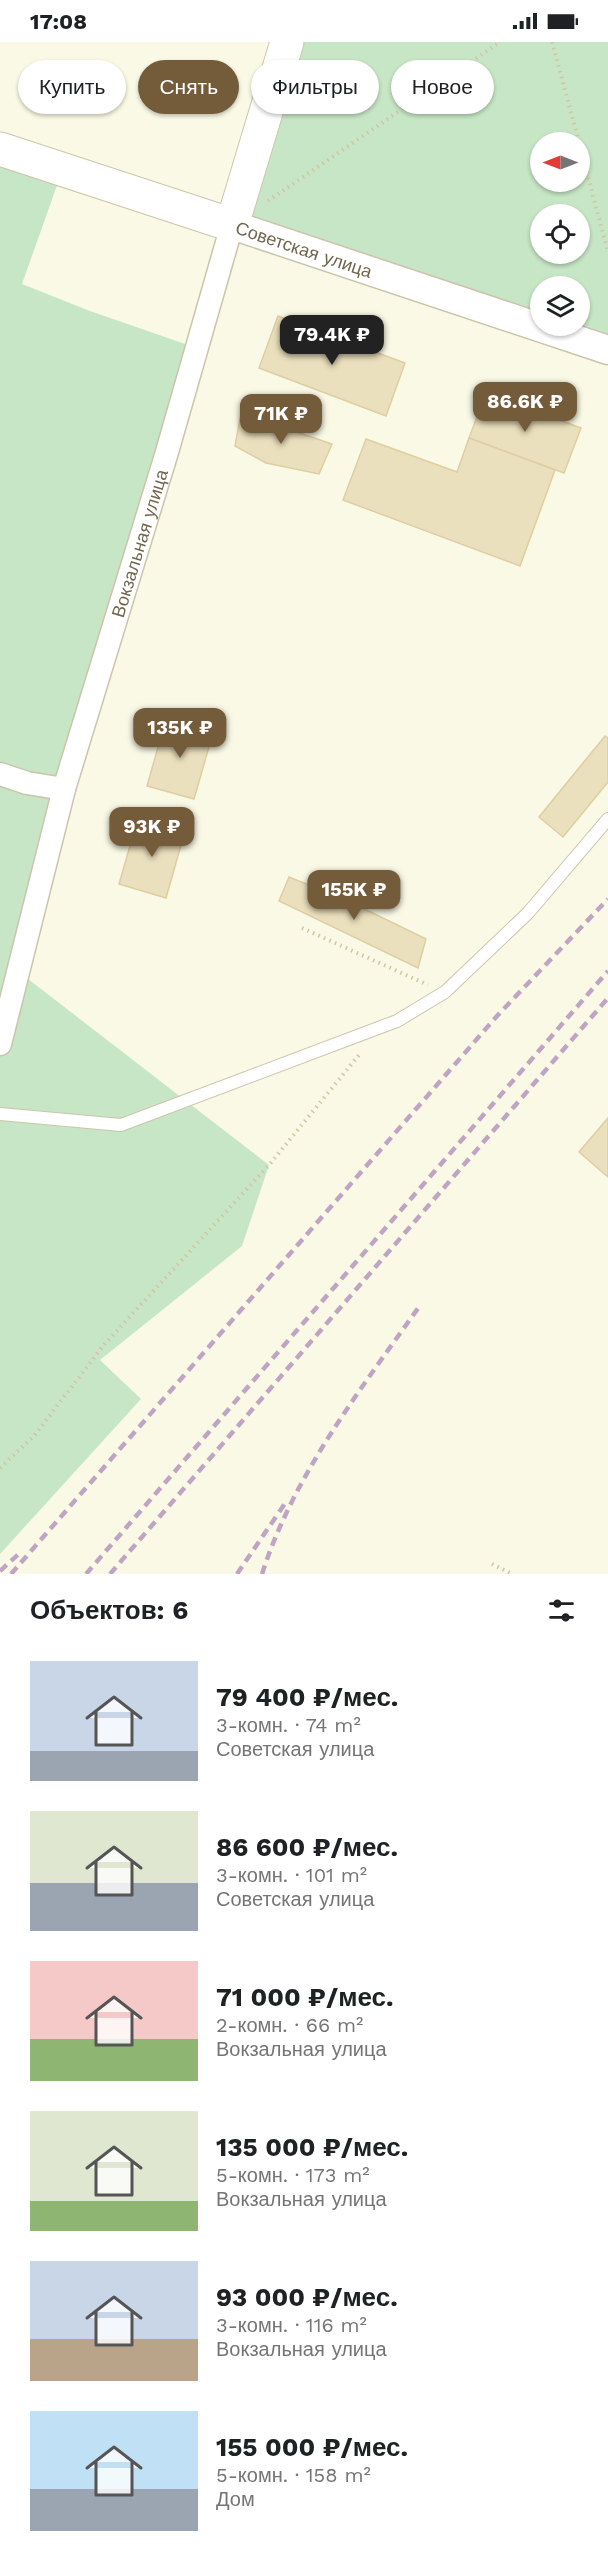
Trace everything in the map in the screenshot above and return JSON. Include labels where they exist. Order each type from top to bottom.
[{"type":"main road","name":"Вокзальная улица","points":[[232,225],[287,42]]},
{"type":"main road","name":"Советская улица","points":[[0,149],[232,225]]},
{"type":"street","name":"Советская улица","points":[[232,225],[608,350]]},
{"type":"street","name":"Вокзальная улица","points":[[0,1044],[64,789],[164,463],[232,225]]},
{"type":"street","points":[[0,774],[27,783],[64,789]]},
{"type":"lane","points":[[0,1114],[121,1125],[386,1025],[445,992],[528,913],[608,819]]},
{"type":"path","points":[[232,225],[500,42]]},
{"type":"path","points":[[552,42],[576,132]]},
{"type":"path","points":[[590,184],[608,252]]},
{"type":"path","points":[[302,928],[445,992]]},
{"type":"path","points":[[0,1468],[34,1436],[103,1346],[269,1165],[364,1048],[386,1025]]},
{"type":"path","points":[[492,1564],[512,1574]]},
{"type":"green space","points":[[287,42],[608,42],[608,350],[566,336],[590,336],[590,276],[530,276],[530,324],[232,225],[265,114],[379,114],[379,60],[282,60]]},
{"type":"green space","points":[[0,155],[60,177],[22,284],[90,311],[191,346],[19,972],[269,1165],[242,1246],[100,1360],[141,1399],[0,1554]]},
{"type":"building","points":[[278,316],[405,363],[386,416],[259,368]]},
{"type":"building","points":[[486,393],[581,428],[564,473],[469,438]]},
{"type":"building","points":[[241,413],[332,444],[319,474],[266,463],[235,446]]},
{"type":"building","points":[[469,438],[555,470],[520,566],[343,500],[366,439],[457,472]]},
{"type":"building","points":[[166,719],[213,733],[194,799],[147,786]]},
{"type":"building","points":[[605,736],[608,738],[608,782],[563,837],[539,817]]},
{"type":"building","points":[[138,818],[185,831],[166,898],[119,884]]},
{"type":"building","points":[[289,877],[348,901],[426,939],[418,968],[279,901]]},
{"type":"building","points":[[608,1118],[608,1177],[579,1152]]},
{"type":"railway","points":[[11,1574],[497,1016],[608,899]]},
{"type":"railway","points":[[86,1574],[608,971]]},
{"type":"railway","points":[[110,1574],[608,998]]},
{"type":"railway","points":[[262,1574],[292,1502],[331,1433],[421,1304]]},
{"type":"railway","points":[[237,1574],[286,1502]]},
{"type":"railway","points":[[0,1571],[22,1551]]}]
